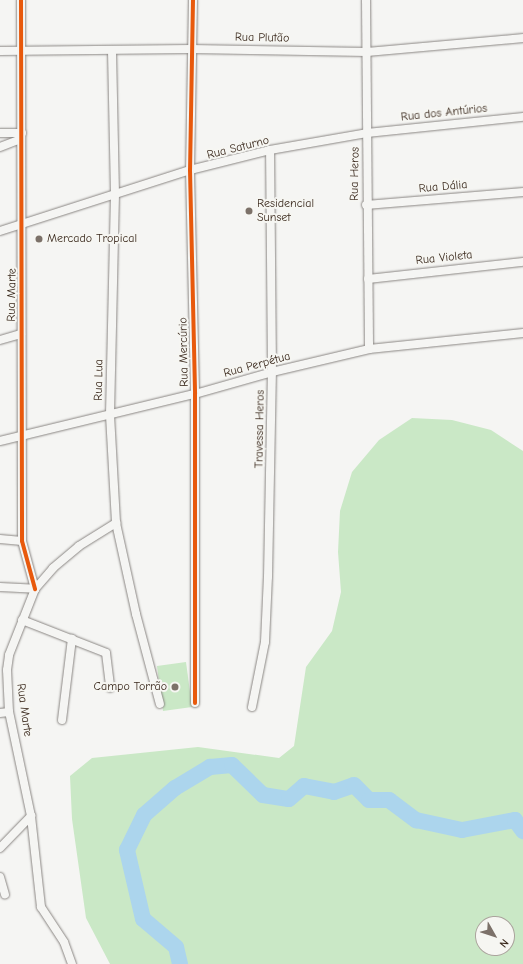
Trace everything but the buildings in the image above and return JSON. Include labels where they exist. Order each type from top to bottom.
[{"type":"street","name":"Rua Marte","points":[[22,0],[21,136],[23,222],[20,436],[22,541],[35,589],[9,655],[7,670],[9,712],[31,816],[41,907],[64,942],[72,964]]},
{"type":"street","name":"Rua Mercúrio","points":[[193,0],[190,170],[195,394],[195,703]]},
{"type":"street","name":"Rua Heros","points":[[366,0],[366,205],[369,349]]},
{"type":"street","name":"Rua Plutão","points":[[0,51],[191,49],[367,52],[523,38]]},
{"type":"street","name":"Rua Lua","points":[[112,51],[115,194],[110,415],[116,523],[136,614],[160,704]]},
{"type":"street","name":"Rua dos Antúrios","points":[[367,133],[523,117]]},
{"type":"street","points":[[0,133],[21,136]]},
{"type":"street","name":"Rua Saturno","points":[[0,231],[23,222],[190,170],[270,150],[367,133]]},
{"type":"street","points":[[0,147],[21,136]]},
{"type":"street","name":"Travessa Heros","points":[[252,707],[265,642],[272,372],[270,150]]},
{"type":"street","name":"Rua Dália","points":[[366,205],[523,192]]},
{"type":"street","name":"Rua Violeta","points":[[368,279],[523,262]]},
{"type":"street","name":"Rua Perpétua","points":[[0,441],[195,394],[272,372],[369,349],[523,333]]},
{"type":"street","points":[[0,340],[21,334]]},
{"type":"street","points":[[0,587],[35,589],[52,568],[79,546],[116,523]]},
{"type":"street","points":[[0,538],[22,541]]},
{"type":"street","points":[[22,620],[41,629],[72,639],[106,653],[110,688]]},
{"type":"street","points":[[62,720],[72,639]]},
{"type":"street","points":[[0,713],[9,712]]},
{"type":"street","points":[[0,848],[31,816]]},
{"type":"street","points":[[0,877],[5,894]]},
{"type":"green space","points":[[412,418],[452,420],[491,430],[523,451],[523,964],[110,964],[86,918],[72,819],[70,776],[92,758],[198,747],[279,758],[294,746],[306,667],[332,631],[341,592],[338,552],[340,511],[352,472],[379,440]]},
{"type":"green space","name":"Campo Torrão","points":[[186,662],[192,707],[163,711],[157,666]]},
{"type":"waterway","points":[[180,964],[176,947],[143,919],[127,850],[144,815],[175,788],[210,767],[232,765],[263,795],[289,799],[304,786],[334,792],[354,785],[369,800],[389,800],[416,820],[462,830],[515,820],[523,831]]},
{"type":"cycle path","points":[[21,0],[22,541],[35,589]]},
{"type":"cycle path","points":[[193,0],[190,170],[195,394],[195,703]]},
{"type":"place","name":"Residencial Sunset","points":[[249,211]]},
{"type":"place","name":"Mercado Tropical","points":[[39,239]]},
{"type":"place","name":"Campo Torrão","points":[[175,687]]}]
